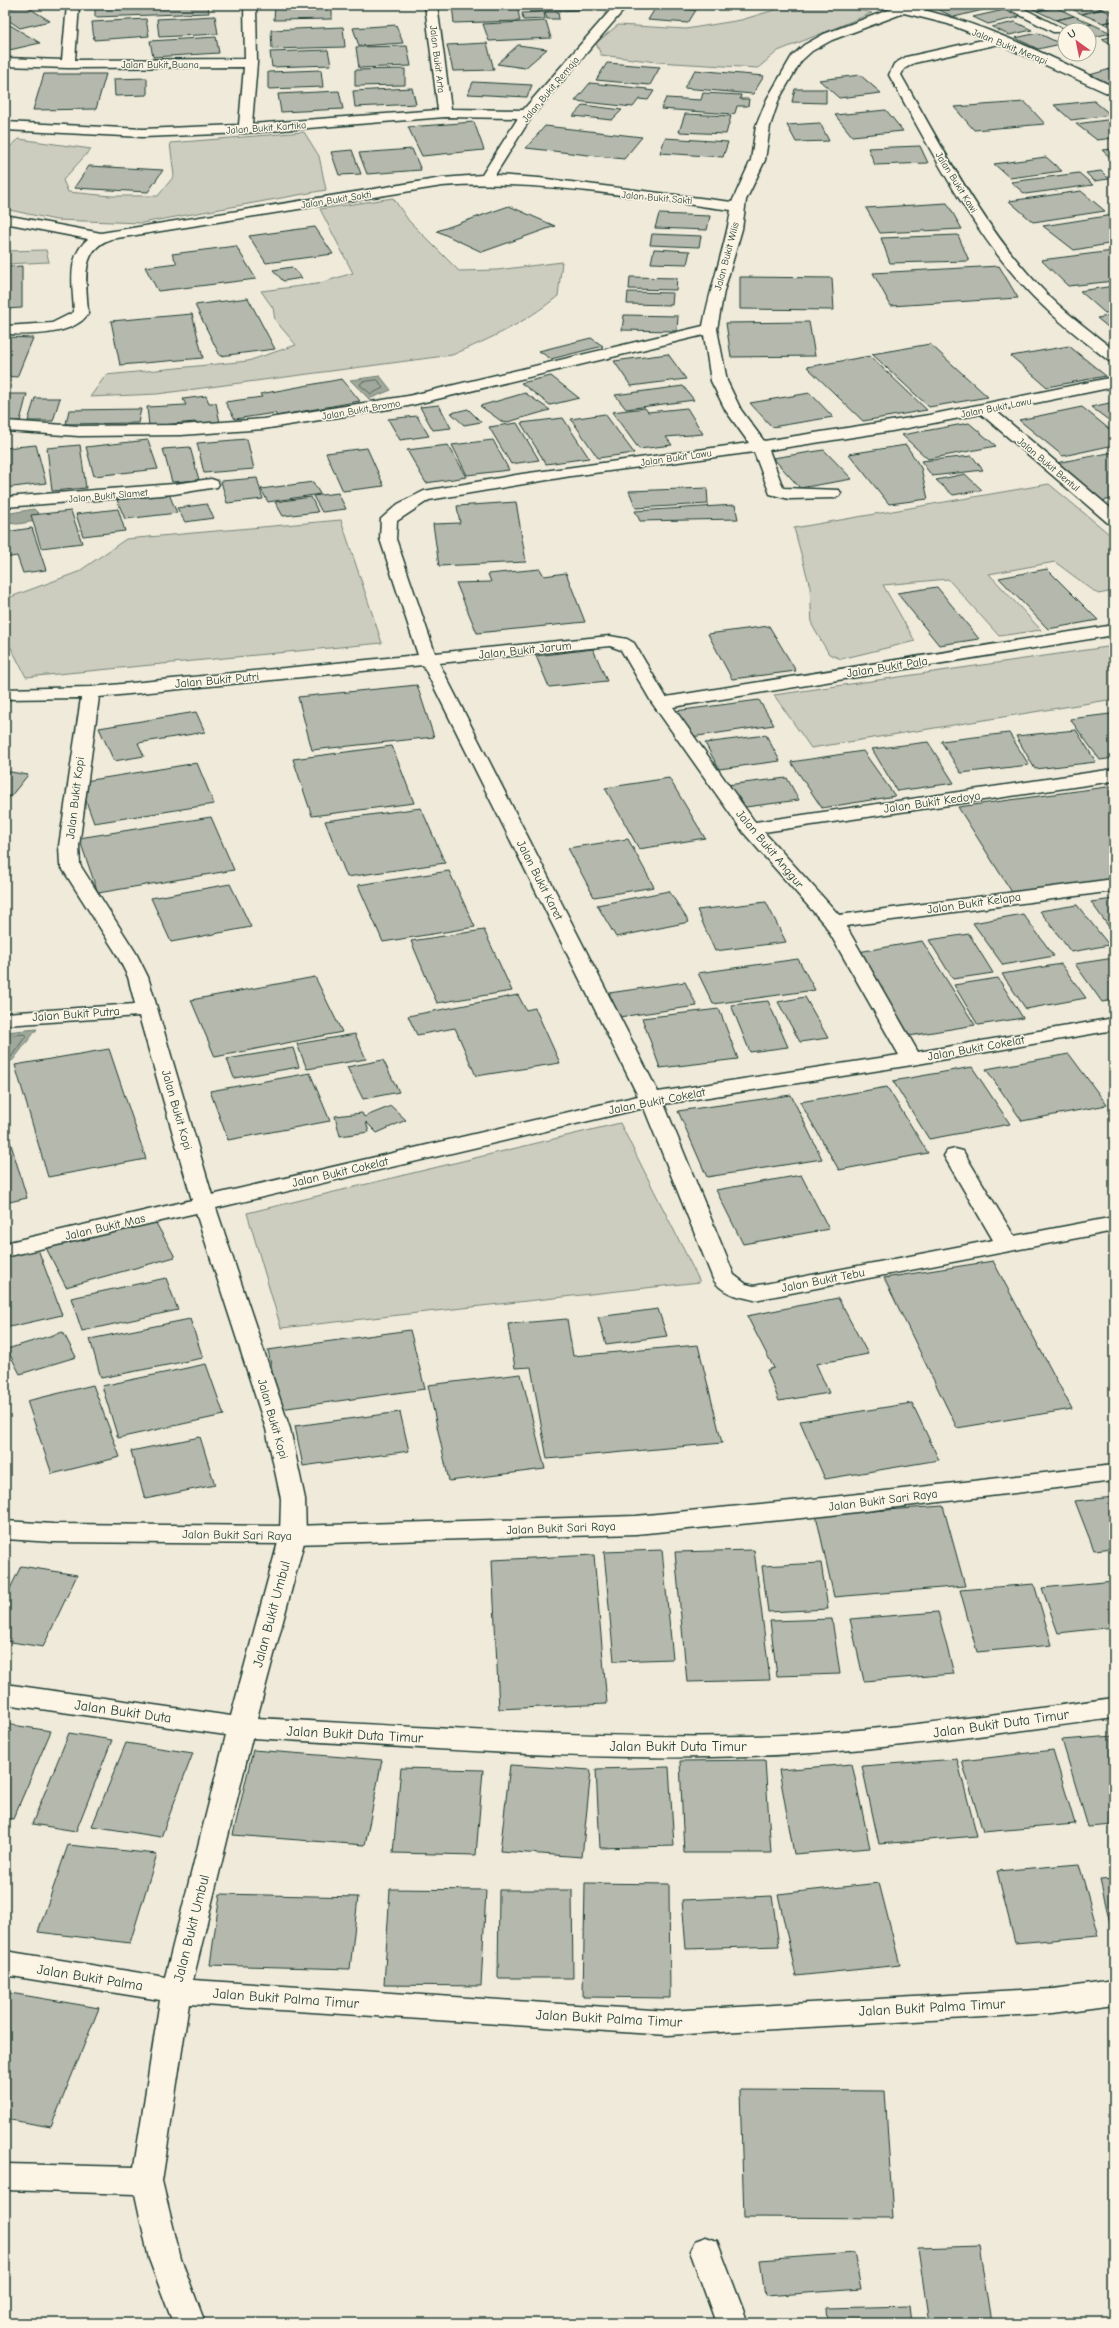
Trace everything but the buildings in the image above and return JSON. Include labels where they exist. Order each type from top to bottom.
[{"type":"street","points":[[68,64],[73,5]]},
{"type":"street","points":[[245,128],[251,63],[250,5]]},
{"type":"street","name":"Jalan Bukit Arta","points":[[432,5],[445,113]]},
{"type":"street","name":"Jalan Bukit Remaja","points":[[486,179],[527,114],[622,5]]},
{"type":"street","name":"Jalan Bukit Merapi","points":[[887,5],[908,7],[999,40],[1114,92]]},
{"type":"street","points":[[1007,5],[1057,29]]},
{"type":"street","name":"Jalan Bukit Wilis","points":[[759,445],[734,411],[719,381],[710,329],[717,290],[735,229],[738,207],[758,160],[763,126],[773,99],[796,59],[808,48],[828,37],[908,7]]},
{"type":"street","name":"Jalan Bukit Kawi","points":[[999,40],[910,60],[898,67],[895,75],[951,174],[1003,252],[1046,301],[1114,358]]},
{"type":"street","name":"Jalan Bukit Buana","points":[[5,62],[68,64],[251,63]]},
{"type":"street","name":"Jalan Bukit Kartika","points":[[5,126],[143,133],[245,128],[445,113],[527,114]]},
{"type":"street","name":"Jalan Bukit Sakti","points":[[5,330],[42,330],[60,327],[73,321],[81,314],[79,281],[81,254],[89,244],[101,237],[442,182],[486,179],[539,182],[738,207]]},
{"type":"street","points":[[5,219],[101,237]]},
{"type":"street","name":"Jalan Bukit Bromo","points":[[5,426],[86,431],[181,430],[263,424],[408,400],[710,329]]},
{"type":"street","name":"Jalan Bukit Lawu","points":[[428,660],[388,539],[389,519],[404,507],[424,496],[456,489],[817,438],[985,410],[1114,382]]},
{"type":"street","name":"Jalan Bukit Bentul","points":[[985,410],[1114,519]]},
{"type":"street","points":[[759,445],[776,491],[789,494],[833,492]]},
{"type":"street","name":"Jalan Bukit Slamet","points":[[5,502],[159,490],[211,484]]},
{"type":"street","name":"Jalan Bukit Pala","points":[[661,703],[1114,630]]},
{"type":"street","name":"Jalan Bukit Jarum","points":[[428,660],[610,641],[621,643]]},
{"type":"street","name":"Jalan Bukit Anggur","points":[[621,643],[628,647],[661,703],[750,828],[834,922],[912,1059]]},
{"type":"street","name":"Jalan Bukit Putri","points":[[5,694],[91,692],[428,660]]},
{"type":"street","name":"Jalan Bukit Karet","points":[[428,660],[652,1100]]},
{"type":"street","name":"Jalan Bukit Kopi","points":[[91,692],[70,839],[70,865],[126,953],[138,977],[204,1204],[278,1428],[294,1499],[293,1536]]},
{"type":"street","name":"Jalan Bukit Kedoya","points":[[750,828],[1114,775]]},
{"type":"street","name":"Jalan Bukit Kelapa","points":[[834,922],[1114,885]]},
{"type":"street","name":"Jalan Bukit Putra","points":[[5,1019],[147,1009]]},
{"type":"street","name":"Jalan Bukit Cokelat","points":[[204,1204],[652,1100],[912,1059],[1114,1024]]},
{"type":"street","name":"Jalan Bukit Tebu","points":[[652,1100],[724,1280],[738,1289],[754,1293],[1114,1224]]},
{"type":"street","points":[[955,1156],[1007,1244]]},
{"type":"street","name":"Jalan Bukit Mas","points":[[5,1250],[204,1204]]},
{"type":"street","name":"Jalan Bukit Sari Raya","points":[[5,1530],[53,1533],[293,1536],[636,1525],[823,1507],[1114,1473]]},
{"type":"street","name":"Jalan Bukit Umbul","points":[[189,2323],[165,2259],[147,2181],[176,1991],[241,1727],[293,1536]]},
{"type":"street","name":"Jalan Bukit Duta","points":[[5,1694],[241,1727]]},
{"type":"street","name":"Jalan Bukit Duta Timur","points":[[241,1727],[584,1746],[751,1746],[906,1736],[1114,1708]]},
{"type":"street","name":"Jalan Bukit Palma","points":[[5,1963],[176,1991]]},
{"type":"street","name":"Jalan Bukit Palma Timur","points":[[176,1991],[668,2023],[1053,2001],[1114,1993]]},
{"type":"street","points":[[5,2177],[147,2181]]},
{"type":"street","points":[[706,2251],[732,2323]]},
{"type":"shaded area","points":[[785,5],[837,5],[872,13],[778,51],[758,68],[657,62],[601,55],[596,43],[618,25],[686,29],[741,20],[781,8]]},
{"type":"shaded area","points":[[304,132],[319,156],[326,190],[142,223],[56,220],[5,209],[5,151],[19,139],[91,149],[63,180],[68,192],[111,196],[158,196],[174,176],[170,143]]},
{"type":"shaded area","points":[[393,198],[409,221],[459,271],[497,270],[562,262],[558,296],[532,315],[507,330],[452,355],[157,394],[90,397],[106,375],[248,361],[296,345],[275,320],[273,308],[261,291],[317,284],[353,273],[320,209]]},
{"type":"shaded area","points":[[46,250],[49,262],[5,264],[5,251]]},
{"type":"shaded area","points":[[1049,484],[1114,538],[1114,591],[1098,594],[1055,562],[989,574],[1041,630],[999,636],[948,579],[883,585],[915,641],[841,659],[829,654],[812,625],[810,587],[794,528]]},
{"type":"shaded area","points":[[341,520],[382,643],[26,677],[5,636],[5,599],[78,572],[126,539]]},
{"type":"shaded area","points":[[1114,646],[1114,699],[811,748],[774,695]]},
{"type":"shaded area","points":[[620,1123],[700,1282],[281,1328],[247,1213]]},
{"type":"water","points":[[380,376],[391,390],[369,399],[350,380]]},
{"type":"water","points":[[34,509],[39,514],[36,521],[18,524],[5,523],[5,514]]},
{"type":"water","points":[[37,1029],[13,1060],[5,1064],[5,1032]]}]
